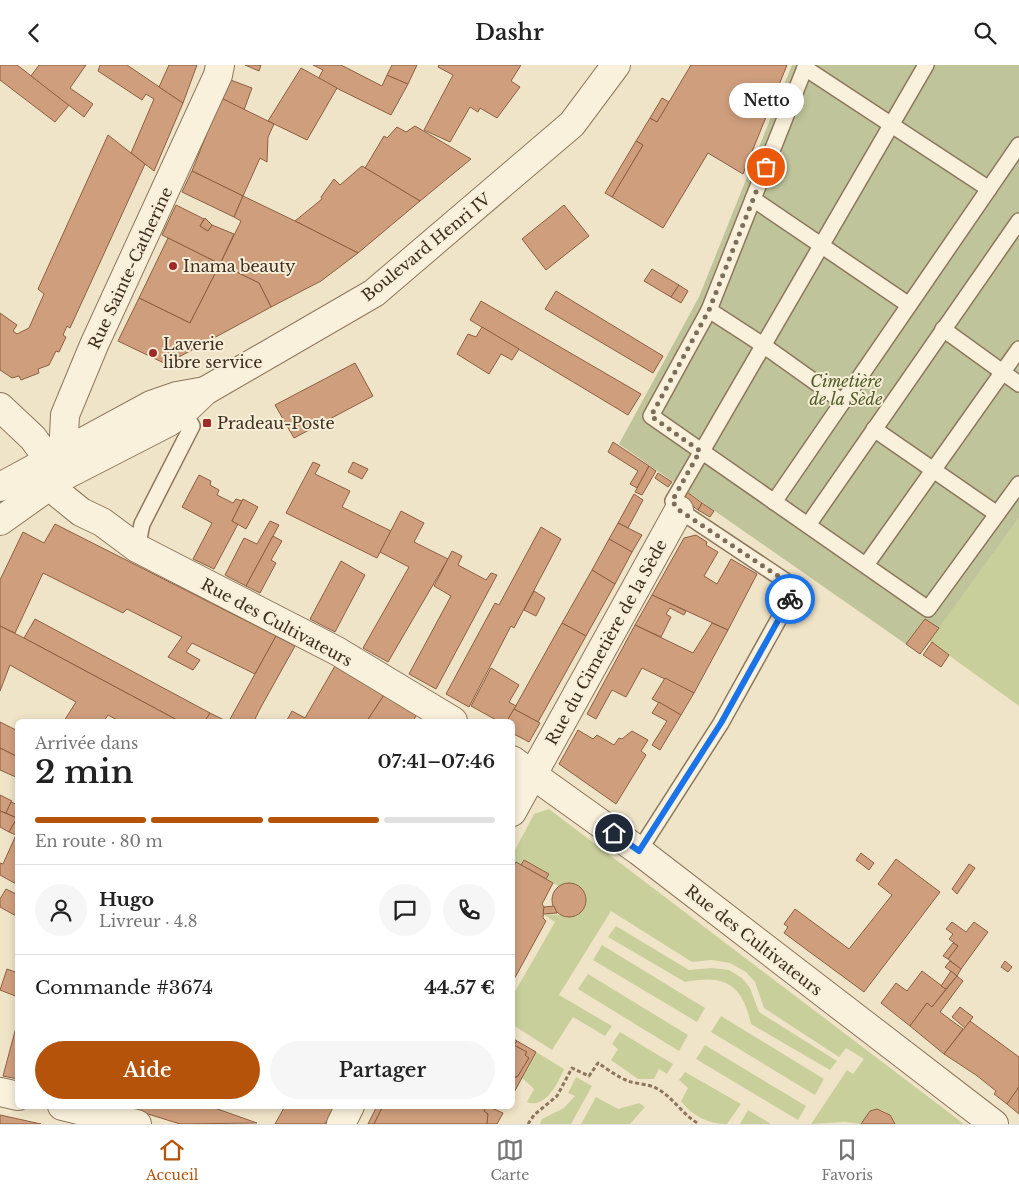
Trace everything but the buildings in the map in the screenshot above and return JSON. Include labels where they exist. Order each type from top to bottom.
[{"type":"street","name":"Rue Sainte-Catherine","points":[[51,468],[65,415],[94,345],[218,75],[220,65]]},
{"type":"street","name":"Boulevard Henri IV","points":[[51,468],[169,422],[205,391],[374,293],[572,124],[616,65]]},
{"type":"street","name":"Boulevard Henri IV","points":[[51,468],[151,405],[177,396],[205,391]]},
{"type":"street","points":[[0,407],[33,438],[51,468]]},
{"type":"street","points":[[0,431],[51,468]]},
{"type":"street","points":[[0,487],[51,468]]},
{"type":"street","points":[[0,521],[51,468]]},
{"type":"street","name":"Rue des Cultivateurs","points":[[51,468],[81,512],[102,523],[137,549],[337,651],[450,719]]},
{"type":"street","name":"Rue du Cimetière de la Sède","points":[[515,800],[523,767],[679,510]]},
{"type":"street","name":"Rue des Cultivateurs","points":[[523,767],[639,851],[994,1124]]},
{"type":"street","points":[[0,1092],[15,1095]]},
{"type":"street","points":[[74,1109],[137,1124]]},
{"type":"street","points":[[340,1124],[348,1109]]},
{"type":"lane","points":[[639,851],[721,723],[796,588],[679,510],[672,501],[926,65]]},
{"type":"lane","points":[[989,189],[806,67],[709,310],[651,416],[928,609],[1019,484]]},
{"type":"lane","points":[[774,502],[1019,145]]},
{"type":"lane","points":[[753,199],[909,305]]},
{"type":"lane","points":[[808,525],[943,329],[1017,228]]},
{"type":"lane","points":[[709,310],[763,345],[843,402]]},
{"type":"lane","points":[[943,329],[1019,384]]},
{"type":"lane","points":[[866,565],[1019,349]]},
{"type":"lane","points":[[137,549],[142,524],[192,426],[184,411]]},
{"type":"lane","points":[[874,429],[932,471],[997,514]]},
{"type":"path","points":[[528,1124],[534,1115],[556,1097],[572,1068],[589,1076],[598,1063],[626,1080],[653,1087],[675,1101],[681,1111],[699,1124]]},
{"type":"green space","name":"Cimetière de la Sède","points":[[792,65],[1019,65],[1019,518],[920,654],[619,444],[699,297]]},
{"type":"green space","points":[[1019,518],[1019,706],[929,641]]},
{"type":"green space","points":[[549,809],[964,1124],[895,1124],[891,1116],[879,1110],[870,1111],[861,1124],[845,1122],[811,1124],[847,1070],[853,1074],[864,1059],[846,1048],[839,1057],[764,1008],[755,982],[746,972],[730,963],[712,960],[692,962],[611,911],[559,995],[612,1026],[605,1036],[573,1017],[552,1050],[515,1026],[515,992],[555,922],[543,914],[577,916],[586,904],[584,892],[579,887],[567,884],[560,887],[546,879],[549,874],[524,860],[521,865],[515,862],[515,850],[534,814]]},
{"type":"green space","points":[[616,926],[689,970],[712,968],[729,970],[742,978],[750,988],[759,1012],[837,1061],[830,1070],[751,1024],[743,999],[730,985],[721,981],[711,980],[685,982],[608,937]]},
{"type":"green space","points":[[602,945],[705,1008],[697,1022],[593,960]]},
{"type":"green space","points":[[588,974],[688,1035],[679,1051],[578,989]]},
{"type":"green space","points":[[721,1016],[824,1079],[815,1095],[711,1032]]},
{"type":"green space","points":[[620,1032],[673,1064],[667,1074],[659,1069],[654,1079],[638,1079],[611,1060],[618,1049],[612,1044]]},
{"type":"green space","points":[[705,1045],[806,1106],[798,1120],[696,1059]]},
{"type":"green space","points":[[536,1052],[564,1069],[550,1093],[540,1102],[534,1103],[527,1102],[534,1089],[522,1078]]},
{"type":"green space","points":[[685,1072],[741,1104],[727,1124],[707,1121],[685,1106],[681,1101],[688,1088],[679,1080]]},
{"type":"green space","points":[[576,1077],[592,1086],[571,1124],[540,1124],[542,1119],[564,1108],[575,1096],[568,1093]]},
{"type":"green space","points":[[596,1097],[618,1109],[639,1103],[645,1107],[630,1124],[581,1124]]},
{"type":"green space","points":[[748,1110],[771,1124],[740,1124]]},
{"type":"way so far","points":[[766,167],[709,310],[651,416],[700,451],[672,501],[679,510],[796,588],[790,599]]},
{"type":"place","name":"Netto","points":[[766,167]]},
{"type":"place","name":"Inama beauty","points":[[173,266]]},
{"type":"place","name":"Laverie libre service","points":[[153,353]]},
{"type":"place","name":"Pradeau-Poste","points":[[207,423]]},
{"type":"route","points":[[614,833],[639,851],[721,723],[790,599]]}]
